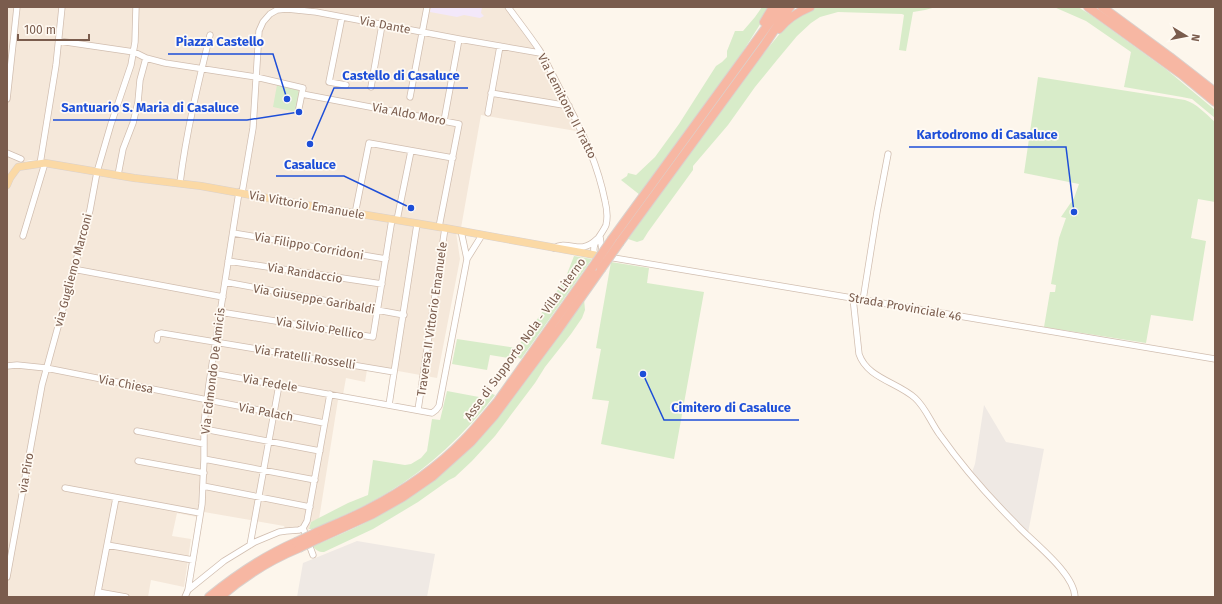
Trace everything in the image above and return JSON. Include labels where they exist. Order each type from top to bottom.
[{"type":"highway","points":[[750,49],[756,34],[772,7]]},
{"type":"highway","name":"Asse di Supporto Nola - Villa Literno","points":[[316,536],[373,514],[403,497],[436,474],[471,442],[499,410],[558,330],[601,269],[616,240],[781,7]]},
{"type":"highway","name":"Asse di Supporto Nola - Villa Literno","points":[[220,597],[259,569],[298,545],[399,492],[422,476],[463,441],[482,421],[498,400],[592,268],[616,240],[764,44],[790,7]]},
{"type":"highway","points":[[764,44],[772,38],[783,24],[793,16],[810,7]]},
{"type":"highway","points":[[1088,7],[1181,74],[1215,102]]},
{"type":"highway","points":[[1103,7],[1215,92]]},
{"type":"highway","name":"Asse di Supporto Nola - Villa Literno","points":[[209,597],[257,562],[283,548],[298,545]]},
{"type":"main road","name":"Via Vittorio Emanuele","points":[[7,185],[18,167],[43,163],[118,176],[201,186],[595,255]]},
{"type":"street","points":[[7,99],[17,7]]},
{"type":"street","points":[[23,236],[43,163],[62,7]]},
{"type":"street","name":"via Gugliemo Marconi","points":[[46,368],[91,203],[97,172],[131,65],[135,42],[136,7]]},
{"type":"street","points":[[316,12],[325,7]]},
{"type":"street","points":[[410,97],[427,7]]},
{"type":"street","name":"Via Lemitone II Tratto","points":[[508,7],[540,53],[583,133],[592,154],[601,182],[607,210],[604,231],[600,237],[599,248],[595,255]]},
{"type":"street","name":"Via Dante","points":[[241,193],[253,128],[258,36],[261,26],[266,18],[274,11],[281,9],[316,12],[540,53]]},
{"type":"street","points":[[342,17],[329,82],[346,85]]},
{"type":"street","points":[[371,88],[382,25]]},
{"type":"street","points":[[180,183],[183,155],[210,35]]},
{"type":"street","points":[[444,121],[459,39]]},
{"type":"street","points":[[59,41],[134,52],[146,58],[165,63],[256,77],[303,88],[299,108]]},
{"type":"street","points":[[488,113],[500,46]]},
{"type":"street","points":[[118,176],[123,149],[133,123],[140,80],[146,58]]},
{"type":"street","points":[[491,93],[569,106]]},
{"type":"street","name":"Via Aldo Moro","points":[[302,94],[459,124],[452,158],[442,228]]},
{"type":"street","points":[[355,214],[369,143],[452,158]]},
{"type":"street","name":"Via Silvio Pellico","points":[[220,312],[373,337],[386,259],[411,151]]},
{"type":"street","points":[[7,153],[21,159]]},
{"type":"street","points":[[863,300],[888,154]]},
{"type":"street","name":"Via Edmondo De Amicis","points":[[185,597],[188,590],[200,513],[204,473],[204,429],[207,400],[228,261],[241,193]]},
{"type":"street","points":[[389,405],[417,224]]},
{"type":"street","name":"Traversa II Vittorio Emanuele","points":[[418,410],[442,228]]},
{"type":"street","points":[[461,231],[467,259]]},
{"type":"street","name":"Via Filippo Corridoni","points":[[233,233],[386,259]]},
{"type":"street","points":[[467,259],[482,235]]},
{"type":"street","points":[[554,248],[564,245],[583,247],[591,244],[600,237],[602,250],[615,258]]},
{"type":"street","name":"Strada Provinciale 46","points":[[595,255],[1215,359]]},
{"type":"street","name":"Via Fedele","points":[[211,373],[432,413],[440,406],[467,259]]},
{"type":"street","name":"Via Randaccio","points":[[228,261],[382,284]]},
{"type":"street","points":[[73,269],[223,297]]},
{"type":"street","name":"Via Giuseppe Garibaldi","points":[[225,282],[404,315]]},
{"type":"street","points":[[853,298],[859,354],[863,362],[870,370],[916,398],[939,434],[971,474],[1016,525],[1051,558],[1069,578],[1075,597]]},
{"type":"street","name":"Via Fratelli Rosselli","points":[[156,340],[158,334],[161,333],[394,372]]},
{"type":"street","name":"Via Chiesa","points":[[7,366],[17,365],[46,368],[207,400]]},
{"type":"street","name":"via Piro","points":[[7,577],[46,368]]},
{"type":"street","points":[[250,545],[279,385]]},
{"type":"street","points":[[188,590],[224,561],[250,545],[286,530],[299,530],[303,528],[307,521],[330,394]]},
{"type":"street","name":"Via Palach","points":[[207,400],[324,423]]},
{"type":"street","points":[[204,429],[320,451]]},
{"type":"street","points":[[137,431],[204,444]]},
{"type":"street","points":[[204,459],[315,480]]},
{"type":"street","points":[[138,461],[204,473]]},
{"type":"street","points":[[203,486],[310,506]]},
{"type":"street","points":[[65,488],[200,513]]},
{"type":"street","points":[[116,498],[98,595],[126,597]]},
{"type":"street","points":[[303,528],[313,555]]},
{"type":"street","points":[[107,545],[193,560]]},
{"type":"shaded area","points":[[7,7],[296,7],[315,9],[320,7],[505,7],[532,43],[576,131],[481,115],[461,228],[134,176],[45,160],[29,160],[16,165],[7,180]]},
{"type":"shaded area","points":[[431,7],[482,7],[481,13],[484,16],[480,18],[464,15],[457,17],[430,12]]},
{"type":"shaded area","points":[[47,165],[135,182],[200,189],[456,232],[460,259],[437,378],[398,371],[397,374],[367,370],[365,382],[346,378],[342,400],[338,400],[319,519],[311,522],[309,529],[299,534],[287,533],[284,526],[204,512],[202,518],[177,513],[172,536],[191,539],[184,587],[151,580],[148,597],[7,597],[7,190],[19,169]]},
{"type":"shaded area","points":[[984,405],[1006,442],[1044,449],[1028,533],[972,472],[975,464]]},
{"type":"shaded area","points":[[357,541],[435,554],[427,597],[297,597],[303,563]]},
{"type":"green space","points":[[762,7],[771,7],[742,53],[640,195],[621,180],[627,176],[628,173],[636,175],[655,157],[679,124],[716,66],[727,57],[727,51],[735,31],[743,31]]},
{"type":"green space","points":[[817,7],[936,7],[913,12],[906,51],[899,50],[904,15],[902,14],[838,12],[820,17],[811,23],[797,36],[777,60],[755,87],[728,125],[693,166],[693,170],[643,240],[637,242],[628,239],[746,75],[786,26],[796,17]]},
{"type":"green space","points":[[1054,7],[1078,7],[1091,15],[1167,70],[1215,110],[1215,118],[1192,99],[1124,87],[1131,52],[1086,21]]},
{"type":"green space","points":[[1038,77],[1185,100],[1197,106],[1215,122],[1215,202],[1198,199],[1191,238],[1206,241],[1193,321],[1151,315],[1146,343],[1044,327],[1050,292],[1055,292],[1056,285],[1051,284],[1059,238],[1066,218],[1061,217],[1074,198],[1079,184],[1024,173]]},
{"type":"green space","points":[[277,85],[297,89],[299,97],[296,112],[273,107]]},
{"type":"green space","points":[[574,256],[592,259],[521,359],[517,357],[515,359],[490,355],[487,370],[452,364],[457,339],[517,348],[564,281]]},
{"type":"green space","points":[[611,262],[649,268],[647,283],[704,292],[674,459],[601,444],[609,401],[592,399],[601,349],[596,348]]},
{"type":"green space","points":[[584,299],[585,310],[582,318],[571,334],[495,436],[455,477],[418,502],[373,529],[324,552],[315,549],[313,546],[372,519],[413,495],[432,482],[449,467],[483,434],[499,415]]},
{"type":"green space","points":[[447,391],[479,397],[463,417],[464,419],[483,402],[490,393],[495,395],[459,437],[417,473],[369,503],[313,529],[309,529],[311,522],[348,503],[368,495],[373,460],[405,465],[411,464],[421,458],[427,451],[432,419],[440,420]]},
{"type":"place","name":"Piazza Castello","points":[[287,99]]},
{"type":"place","name":"Santuario S. Maria di Casaluce","points":[[299,112]]},
{"type":"place","name":"Castello di Casaluce","points":[[310,144]]},
{"type":"place","name":"Casaluce","points":[[411,208]]},
{"type":"place","name":"Kartodromo di Casaluce","points":[[1074,212]]},
{"type":"place","name":"Cimitero di Casaluce","points":[[643,374]]}]
